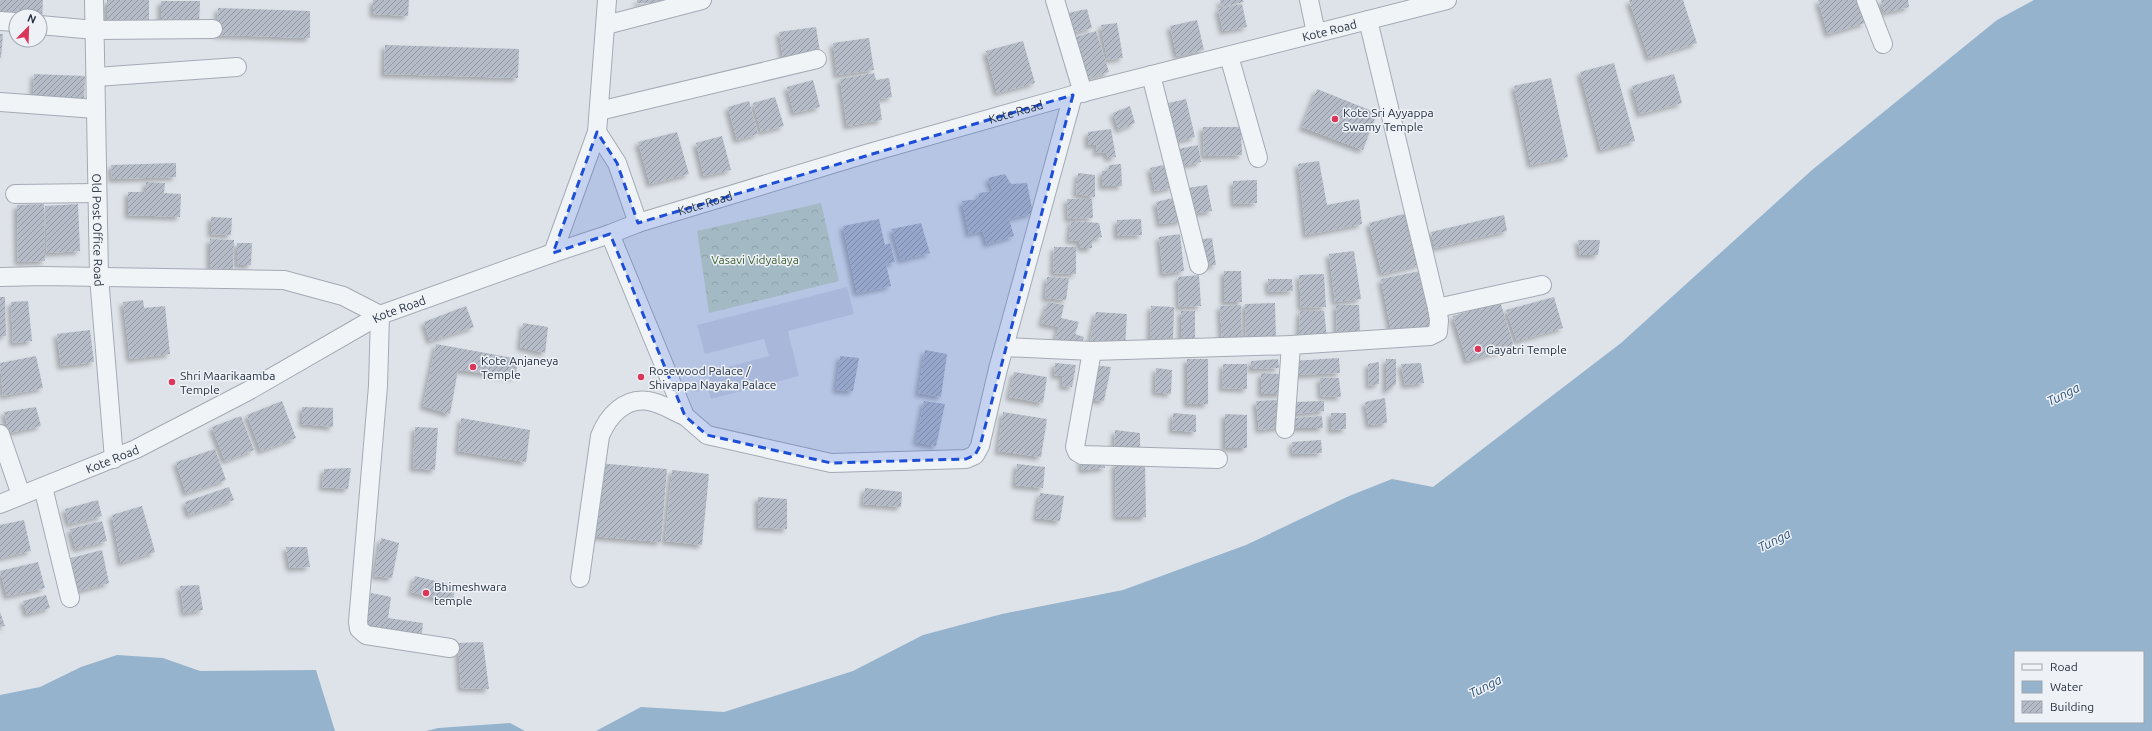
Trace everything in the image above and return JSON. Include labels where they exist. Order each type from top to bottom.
[{"type":"street","name":"Old Post Office Road","points":[[94,0],[99,277],[114,459]]},
{"type":"street","points":[[553,253],[598,132],[607,0]]},
{"type":"street","points":[[606,25],[702,0]]},
{"type":"street","points":[[580,578],[600,436],[605,424],[620,408],[633,401],[649,401],[685,416],[707,435],[831,463],[966,459],[975,455],[980,446],[1004,348],[1078,94],[1055,0]]},
{"type":"street","points":[[1309,0],[1316,33]]},
{"type":"street","name":"Kote Road","points":[[0,504],[114,459],[248,391],[380,315],[638,223],[868,153],[1078,94],[1447,0]]},
{"type":"street","points":[[1866,0],[1883,44]]},
{"type":"street","points":[[1004,348],[1092,351],[1292,345],[1430,336],[1438,332],[1439,320],[1437,308],[1368,20]]},
{"type":"street","points":[[48,25],[95,30],[213,29]]},
{"type":"street","points":[[1229,56],[1258,158]]},
{"type":"street","points":[[599,111],[817,59]]},
{"type":"street","points":[[96,77],[237,67]]},
{"type":"street","points":[[1151,75],[1198,265]]},
{"type":"street","points":[[0,102],[96,109]]},
{"type":"street","points":[[598,132],[616,163],[638,223]]},
{"type":"street","points":[[15,194],[97,193]]},
{"type":"street","points":[[610,234],[685,416]]},
{"type":"street","points":[[0,277],[284,280],[343,296],[380,315],[378,386],[359,629],[366,635],[450,648]]},
{"type":"street","points":[[1437,308],[1542,285]]},
{"type":"street","points":[[1285,429],[1292,345]]},
{"type":"street","points":[[1092,351],[1075,447],[1077,452],[1082,455],[1218,460]]},
{"type":"street","points":[[0,434],[22,495]]},
{"type":"street","points":[[43,487],[70,598]]},
{"type":"highlighted area","points":[[1073,95],[980,446],[975,455],[966,459],[831,463],[707,435],[685,416],[610,234],[553,253],[597,132],[617,163],[638,223]]},
{"type":"shaded area","name":"Vasavi Vidyalaya","points":[[847,287],[854,314],[788,331],[799,376],[711,399],[708,389],[695,392],[693,385],[710,381],[708,372],[769,356],[764,339],[705,354],[697,325]]},
{"type":"green space","name":"Vasavi Vidyalaya","points":[[821,203],[839,281],[709,313],[697,231]]},
{"type":"water","name":"Tunga","points":[[2034,0],[2152,0],[2152,731],[596,731],[641,707],[724,712],[853,671],[923,635],[1002,614],[1123,590],[1246,545],[1349,496],[1392,479],[1433,487],[1621,343],[1812,170],[1997,20]]},
{"type":"water","points":[[117,655],[163,658],[200,671],[316,670],[335,731],[0,731],[0,695],[40,687],[81,667]]},
{"type":"water","points":[[510,723],[525,731],[426,731],[438,728]]},
{"type":"building","points":[[0,0],[43,0],[43,8],[8,8],[8,16],[0,16]]},
{"type":"building","points":[[107,0],[149,0],[149,24],[107,24]]},
{"type":"building","points":[[373,0],[409,0],[408,16],[373,14]]},
{"type":"building","points":[[637,0],[673,0],[673,4],[637,3]]},
{"type":"building","points":[[1220,0],[1243,0],[1244,2],[1221,7]]},
{"type":"building","points":[[1629,0],[1683,0],[1697,43],[1649,58]]},
{"type":"building","points":[[1818,0],[1856,0],[1865,23],[1828,34]]},
{"type":"building","points":[[1881,0],[1908,0],[1909,7],[1884,13]]},
{"type":"building","points":[[161,1],[200,1],[199,24],[161,23]]},
{"type":"building","points":[[1242,4],[1247,27],[1223,31],[1218,9]]},
{"type":"building","points":[[218,8],[310,11],[310,38],[217,35]]},
{"type":"building","points":[[1087,9],[1092,28],[1067,34],[1063,14]]},
{"type":"building","points":[[1197,20],[1204,50],[1177,56],[1170,26]]},
{"type":"building","points":[[1117,23],[1123,58],[1107,60],[1101,25]]},
{"type":"building","points":[[816,27],[821,58],[784,63],[779,32]]},
{"type":"building","points":[[1096,31],[1109,72],[1082,80],[1069,39]]},
{"type":"building","points":[[0,34],[3,34],[1,58],[0,58]]},
{"type":"building","points":[[869,38],[874,70],[837,75],[833,43]]},
{"type":"building","points":[[1023,41],[1035,83],[997,93],[986,51]]},
{"type":"building","points":[[385,45],[519,49],[518,78],[384,74]]},
{"type":"building","points":[[1614,63],[1635,141],[1601,150],[1580,72]]},
{"type":"building","points":[[874,73],[876,80],[889,78],[892,97],[879,99],[882,120],[847,126],[840,79]]},
{"type":"building","points":[[34,74],[85,76],[84,103],[33,101]]},
{"type":"building","points":[[1674,74],[1682,103],[1640,114],[1632,86]]},
{"type":"building","points":[[1551,78],[1568,157],[1531,165],[1514,86]]},
{"type":"building","points":[[813,80],[820,107],[794,113],[787,87]]},
{"type":"building","points":[[1317,89],[1377,113],[1363,150],[1302,127]]},
{"type":"building","points":[[775,97],[784,126],[761,132],[753,103]]},
{"type":"building","points":[[1186,99],[1195,137],[1174,142],[1164,104]]},
{"type":"building","points":[[749,101],[758,134],[737,140],[728,107]]},
{"type":"building","points":[[1130,106],[1135,123],[1119,130],[1113,113]]},
{"type":"building","points":[[1203,127],[1241,127],[1242,155],[1204,156]]},
{"type":"building","points":[[1111,129],[1116,157],[1108,158],[1106,152],[1096,153],[1097,145],[1088,145],[1088,132]]},
{"type":"building","points":[[677,132],[689,174],[650,184],[638,142]]},
{"type":"building","points":[[722,136],[731,170],[704,176],[696,143]]},
{"type":"building","points":[[1198,145],[1201,162],[1181,166],[1178,149]]},
{"type":"building","points":[[1319,161],[1327,205],[1359,199],[1362,224],[1306,235],[1298,164]]},
{"type":"building","points":[[176,163],[176,177],[112,179],[111,165]]},
{"type":"building","points":[[1121,164],[1122,186],[1102,186],[1102,171],[1109,171],[1109,165]]},
{"type":"building","points":[[1168,164],[1173,187],[1155,191],[1150,168]]},
{"type":"building","points":[[1078,173],[1095,175],[1095,197],[1076,194]]},
{"type":"building","points":[[1005,174],[1011,184],[1027,183],[1033,213],[1009,219],[1014,236],[987,244],[983,231],[969,234],[962,201],[979,199],[979,193],[993,191],[988,178]]},
{"type":"building","points":[[1257,180],[1257,203],[1234,204],[1233,181]]},
{"type":"building","points":[[146,182],[165,183],[164,193],[181,194],[180,217],[128,215],[128,192],[146,192]]},
{"type":"building","points":[[1207,185],[1212,211],[1192,214],[1188,188]]},
{"type":"building","points":[[1173,198],[1174,207],[1180,209],[1182,221],[1160,224],[1156,202]]},
{"type":"building","points":[[1067,199],[1092,199],[1093,218],[1068,219]]},
{"type":"building","points":[[44,204],[45,261],[18,262],[17,205]]},
{"type":"building","points":[[78,204],[80,251],[47,253],[45,206]]},
{"type":"building","points":[[1408,213],[1421,264],[1382,274],[1369,223]]},
{"type":"building","points":[[1504,215],[1507,231],[1435,248],[1431,232]]},
{"type":"building","points":[[211,217],[232,218],[231,235],[211,234]]},
{"type":"building","points":[[879,219],[885,245],[890,243],[895,262],[886,264],[891,286],[857,293],[843,226]]},
{"type":"building","points":[[1141,219],[1142,235],[1117,236],[1117,220]]},
{"type":"building","points":[[1071,221],[1099,223],[1102,237],[1092,239],[1092,248],[1081,248],[1079,241],[1069,240]]},
{"type":"building","points":[[921,223],[930,253],[901,260],[892,229]]},
{"type":"building","points":[[1180,234],[1184,271],[1163,274],[1159,237]]},
{"type":"building","points":[[1212,238],[1216,265],[1200,267],[1196,240]]},
{"type":"building","points":[[210,239],[234,240],[233,269],[210,268]]},
{"type":"building","points":[[1578,240],[1600,240],[1598,255],[1580,255]]},
{"type":"building","points":[[237,243],[252,243],[251,265],[237,265]]},
{"type":"building","points":[[1054,247],[1076,247],[1076,274],[1053,273]]},
{"type":"building","points":[[1354,251],[1361,299],[1335,302],[1329,254]]},
{"type":"building","points":[[1224,271],[1241,271],[1242,302],[1224,302]]},
{"type":"building","points":[[1420,271],[1431,327],[1392,335],[1381,279]]},
{"type":"building","points":[[1324,274],[1326,307],[1301,308],[1299,275]]},
{"type":"building","points":[[1199,275],[1201,306],[1179,307],[1178,277]]},
{"type":"building","points":[[1047,277],[1069,278],[1066,300],[1045,298]]},
{"type":"building","points":[[1268,279],[1292,279],[1293,291],[1269,292]]},
{"type":"building","points":[[0,297],[5,297],[6,336],[0,336]]},
{"type":"building","points":[[1554,297],[1563,328],[1517,341],[1506,310]]},
{"type":"building","points":[[143,300],[144,308],[165,306],[170,354],[130,359],[123,302]]},
{"type":"building","points":[[28,301],[32,341],[13,343],[11,302]]},
{"type":"building","points":[[1500,301],[1514,347],[1467,361],[1453,316]]},
{"type":"building","points":[[1048,302],[1064,305],[1061,318],[1079,322],[1075,334],[1084,337],[1080,348],[1054,342],[1059,327],[1041,323]]},
{"type":"building","points":[[1275,303],[1276,340],[1246,341],[1245,304]]},
{"type":"building","points":[[1241,305],[1242,341],[1222,342],[1220,306]]},
{"type":"building","points":[[1336,305],[1359,305],[1360,335],[1337,335]]},
{"type":"building","points":[[466,306],[474,327],[430,341],[424,322]]},
{"type":"building","points":[[1151,306],[1174,307],[1173,342],[1150,341]]},
{"type":"building","points":[[1181,311],[1195,311],[1195,342],[1181,342]]},
{"type":"building","points":[[1300,311],[1324,311],[1327,337],[1299,338]]},
{"type":"building","points":[[1096,312],[1127,314],[1125,348],[1089,346]]},
{"type":"building","points":[[523,323],[548,327],[545,353],[520,347]]},
{"type":"building","points":[[90,330],[94,362],[61,366],[57,334]]},
{"type":"building","points":[[436,344],[519,359],[515,377],[458,370],[450,414],[423,406]]},
{"type":"building","points":[[925,350],[947,354],[941,397],[918,393]]},
{"type":"building","points":[[36,356],[43,388],[3,396],[0,363]]},
{"type":"building","points":[[840,356],[859,358],[853,391],[836,390]]},
{"type":"building","points":[[1339,358],[1340,373],[1294,375],[1293,361]]},
{"type":"building","points":[[1187,359],[1208,359],[1208,404],[1187,404]]},
{"type":"building","points":[[1278,359],[1279,368],[1251,369],[1251,361]]},
{"type":"building","points":[[1386,359],[1396,359],[1396,384],[1386,392]]},
{"type":"building","points":[[1379,362],[1379,384],[1369,386],[1368,364]]},
{"type":"building","points":[[1055,363],[1076,365],[1072,387],[1062,386],[1063,376],[1054,375]]},
{"type":"building","points":[[1421,363],[1424,383],[1405,385],[1401,364]]},
{"type":"building","points":[[1223,364],[1247,364],[1247,389],[1222,388]]},
{"type":"building","points":[[1093,365],[1111,367],[1104,401],[1086,399]]},
{"type":"building","points":[[1156,368],[1172,370],[1171,394],[1155,392]]},
{"type":"building","points":[[1014,372],[1047,377],[1043,403],[1009,397]]},
{"type":"building","points":[[1261,373],[1281,374],[1282,394],[1261,394]]},
{"type":"building","points":[[1320,378],[1339,378],[1341,397],[1321,396]]},
{"type":"building","points":[[1385,398],[1387,423],[1369,425],[1365,402]]},
{"type":"building","points":[[1280,400],[1282,427],[1259,430],[1256,401]]},
{"type":"building","points":[[282,401],[296,438],[261,451],[247,415]]},
{"type":"building","points":[[924,401],[945,404],[936,446],[916,442]]},
{"type":"building","points":[[1324,401],[1324,411],[1294,414],[1293,402]]},
{"type":"building","points":[[36,407],[41,426],[9,433],[4,412]]},
{"type":"building","points":[[302,407],[333,408],[333,427],[302,424]]},
{"type":"building","points":[[1003,412],[1047,419],[1041,457],[998,451]]},
{"type":"building","points":[[1173,413],[1196,415],[1196,432],[1172,430]]},
{"type":"building","points":[[1331,413],[1346,413],[1346,429],[1331,430]]},
{"type":"building","points":[[1225,414],[1247,415],[1247,448],[1225,448]]},
{"type":"building","points":[[241,416],[254,450],[225,461],[212,427]]},
{"type":"building","points":[[1322,416],[1323,428],[1295,428],[1295,418]]},
{"type":"building","points":[[461,418],[530,430],[526,462],[458,451]]},
{"type":"building","points":[[415,427],[438,428],[435,470],[413,468]]},
{"type":"building","points":[[1115,430],[1140,433],[1140,456],[1114,455]]},
{"type":"building","points":[[1321,440],[1322,453],[1293,454],[1292,442]]},
{"type":"building","points":[[215,449],[226,480],[186,493],[176,462]]},
{"type":"building","points":[[1104,458],[1105,468],[1082,470],[1081,460]]},
{"type":"building","points":[[597,463],[667,469],[661,542],[591,536]]},
{"type":"building","points":[[1115,463],[1145,463],[1146,517],[1116,517]]},
{"type":"building","points":[[1017,464],[1045,467],[1043,488],[1015,485]]},
{"type":"building","points":[[351,468],[348,489],[322,487],[324,469]]},
{"type":"building","points":[[672,470],[709,474],[702,545],[665,541]]},
{"type":"building","points":[[229,487],[234,500],[189,515],[185,502]]},
{"type":"building","points":[[865,488],[902,492],[901,507],[863,504]]},
{"type":"building","points":[[1040,493],[1064,496],[1060,521],[1036,518]]},
{"type":"building","points":[[758,497],[787,499],[787,529],[758,527]]},
{"type":"building","points":[[98,500],[102,516],[69,524],[65,509]]},
{"type":"building","points":[[142,506],[155,552],[121,563],[112,515]]},
{"type":"building","points":[[24,520],[31,551],[0,558],[0,525]]},
{"type":"building","points":[[102,521],[107,541],[76,549],[70,529]]},
{"type":"building","points":[[381,538],[399,543],[392,578],[374,576]]},
{"type":"building","points":[[286,547],[307,547],[310,567],[290,568]]},
{"type":"building","points":[[102,550],[109,583],[78,591],[71,558]]},
{"type":"building","points":[[38,562],[45,588],[7,596],[0,571]]},
{"type":"building","points":[[415,576],[456,586],[452,602],[411,592]]},
{"type":"building","points":[[199,585],[203,610],[184,613],[180,586]]},
{"type":"building","points":[[371,593],[391,597],[388,618],[423,623],[421,641],[365,632]]},
{"type":"building","points":[[46,595],[50,608],[27,614],[23,601]]},
{"type":"building","points":[[0,612],[5,626],[0,627]]},
{"type":"building","points":[[483,642],[489,689],[461,688],[458,643]]},
{"type":"place","name":"Kote Sri Ayyappa Swamy Temple","points":[[1335,119]]},
{"type":"place","name":"Gayatri Temple","points":[[1478,349]]},
{"type":"place","name":"Kote Anjaneya Temple","points":[[473,367]]},
{"type":"place","name":"Rosewood Palace / Shivappa Nayaka Palace","points":[[641,377]]},
{"type":"place","name":"Shri Maarikaamba Temple","points":[[172,382]]},
{"type":"place","name":"Bhimeshwara temple","points":[[426,593]]}]
